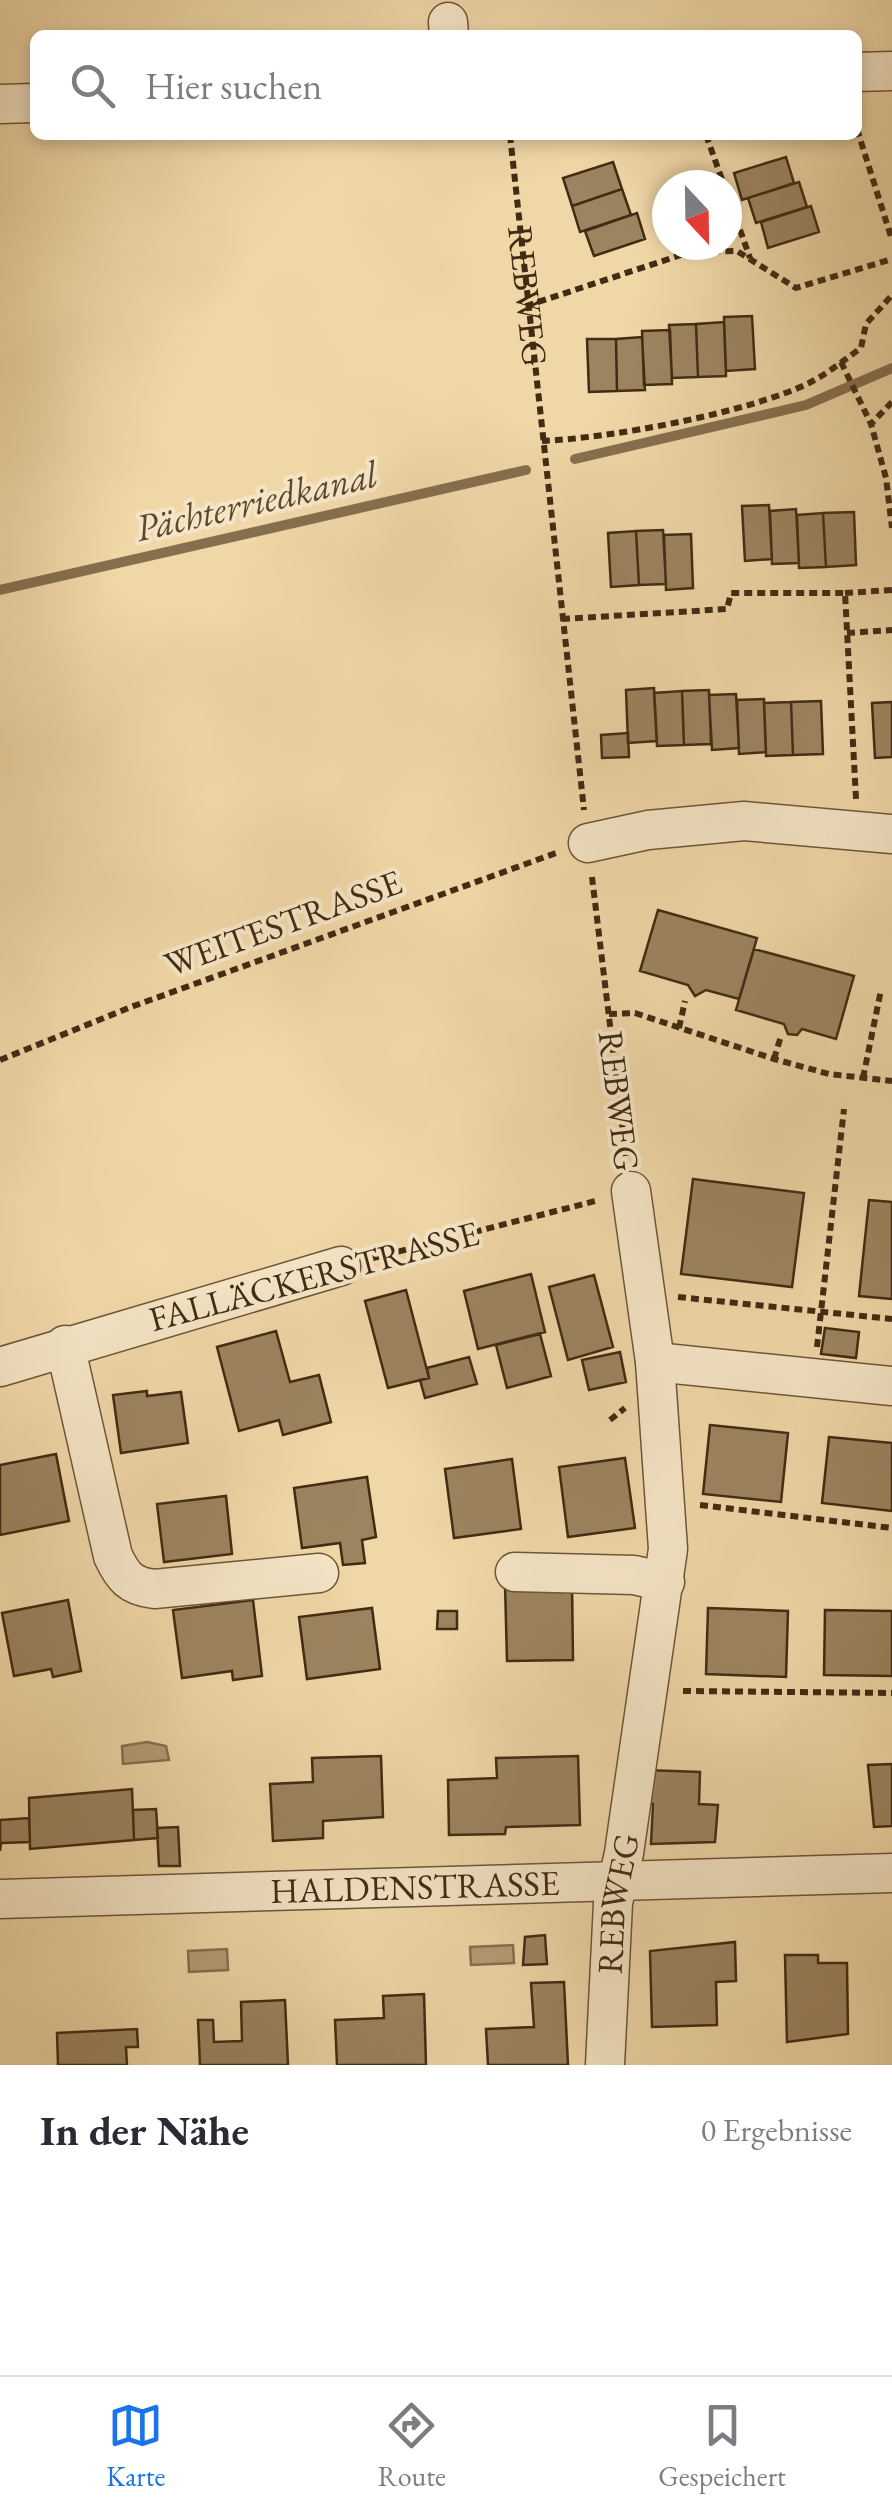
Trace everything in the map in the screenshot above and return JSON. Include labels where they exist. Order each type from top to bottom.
[{"type":"street","points":[[862,72],[892,71]]},
{"type":"street","points":[[0,104],[30,103]]},
{"type":"street","points":[[588,842],[648,830],[744,821],[875,832]]},
{"type":"street","name":"REBWEG","points":[[605,2065],[616,1882],[624,1853],[664,1582],[666,1500],[655,1362],[630,1191]]},
{"type":"street","name":"FALLÄCKERSTRASSE","points":[[0,1367],[65,1344],[341,1266]]},
{"type":"street","points":[[65,1344],[113,1556],[121,1574],[134,1586],[154,1589],[319,1572]]},
{"type":"street","points":[[655,1362],[892,1386]]},
{"type":"street","points":[[516,1572],[634,1575],[664,1582]]},
{"type":"street","name":"HALDENSTRASSE","points":[[0,1899],[892,1873]]},
{"type":"path","name":"REBWEG","points":[[510,140],[526,306],[630,1191]]},
{"type":"path","points":[[708,140],[719,170]]},
{"type":"path","points":[[860,140],[892,240]]},
{"type":"path","points":[[742,236],[750,259]]},
{"type":"path","points":[[526,306],[690,252],[737,251],[796,288],[892,259]]},
{"type":"path","points":[[542,440],[588,439],[760,400],[810,382],[861,348],[866,324],[892,295]]},
{"type":"path","points":[[841,362],[871,424],[889,478],[892,528]]},
{"type":"path","points":[[871,424],[892,402]]},
{"type":"path","points":[[562,619],[727,610],[731,594],[892,590]]},
{"type":"path","points":[[845,592],[847,633],[875,832]]},
{"type":"path","points":[[847,633],[892,630]]},
{"type":"path","name":"WEITESTRASSE","points":[[0,1060],[481,876],[588,842]]},
{"type":"path","points":[[863,1078],[881,990]]},
{"type":"path","points":[[679,1028],[685,1000]]},
{"type":"path","points":[[609,1014],[635,1013],[774,1059],[892,1081]]},
{"type":"path","points":[[774,1059],[782,1036]]},
{"type":"path","points":[[813,1378],[844,1109]]},
{"type":"path","name":"FALLÄCKERSTRASSE","points":[[341,1266],[630,1191]]},
{"type":"path","points":[[669,1280],[678,1297],[892,1320]]},
{"type":"path","points":[[697,1505],[892,1528]]},
{"type":"path","points":[[648,1690],[892,1693]]},
{"type":"shaded area","points":[[147,1742],[166,1746],[169,1760],[123,1764],[122,1746]]},
{"type":"shaded area","points":[[513,1945],[514,1963],[471,1965],[470,1947]]},
{"type":"shaded area","points":[[227,1949],[228,1970],[189,1972],[188,1951]]},
{"type":"building","points":[[786,157],[794,183],[742,200],[742,171]]},
{"type":"building","points":[[613,162],[622,189],[572,206],[563,178]]},
{"type":"building","points":[[799,182],[807,207],[756,223],[748,198]]},
{"type":"building","points":[[622,189],[631,215],[580,232],[572,206]]},
{"type":"building","points":[[811,206],[819,232],[768,248],[761,222]]},
{"type":"building","points":[[637,213],[645,239],[594,256],[585,231]]},
{"type":"building","points":[[752,316],[755,369],[726,371],[724,317]]},
{"type":"building","points":[[724,322],[726,376],[698,377],[696,324]]},
{"type":"building","points":[[696,324],[698,377],[672,378],[669,325]]},
{"type":"building","points":[[670,330],[672,384],[644,385],[642,331]]},
{"type":"building","points":[[642,337],[645,390],[617,391],[616,339]]},
{"type":"building","points":[[587,339],[616,339],[617,391],[589,392]]},
{"type":"building","points":[[769,505],[772,559],[745,561],[742,506]]},
{"type":"building","points":[[796,509],[799,563],[772,564],[770,511]]},
{"type":"building","points":[[854,512],[856,565],[826,567],[823,513]]},
{"type":"building","points":[[823,513],[826,567],[799,568],[797,515]]},
{"type":"building","points":[[663,530],[666,584],[639,585],[636,531]]},
{"type":"building","points":[[636,531],[639,585],[611,587],[608,533]]},
{"type":"building","points":[[691,534],[693,588],[666,590],[664,535]]},
{"type":"building","points":[[654,688],[657,741],[628,743],[626,690]]},
{"type":"building","points":[[709,690],[711,744],[684,745],[682,691]]},
{"type":"building","points":[[682,691],[684,745],[657,746],[654,693]]},
{"type":"building","points":[[736,694],[739,748],[712,750],[709,695]]},
{"type":"building","points":[[764,699],[766,752],[739,754],[737,700]]},
{"type":"building","points":[[821,701],[823,754],[793,755],[791,702]]},
{"type":"building","points":[[791,702],[793,755],[766,756],[764,703]]},
{"type":"building","points":[[892,702],[892,757],[875,758],[872,703]]},
{"type":"building","points":[[628,733],[629,757],[602,758],[601,735]]},
{"type":"building","points":[[658,910],[757,938],[739,999],[706,990],[695,996],[688,985],[640,971]]},
{"type":"building","points":[[754,949],[854,976],[836,1039],[802,1029],[797,1035],[788,1034],[784,1024],[736,1010]]},
{"type":"building","points":[[693,1179],[804,1193],[792,1287],[681,1274]]},
{"type":"building","points":[[869,1200],[892,1202],[892,1299],[859,1296]]},
{"type":"building","points":[[531,1274],[545,1332],[478,1349],[464,1291]]},
{"type":"building","points":[[594,1275],[613,1347],[568,1360],[549,1287]]},
{"type":"building","points":[[406,1290],[429,1378],[388,1388],[365,1301]]},
{"type":"building","points":[[825,1328],[859,1332],[856,1358],[821,1354]]},
{"type":"building","points":[[276,1331],[290,1382],[319,1375],[331,1422],[283,1435],[279,1420],[239,1431],[217,1347]]},
{"type":"building","points":[[540,1334],[551,1376],[507,1388],[496,1345]]},
{"type":"building","points":[[620,1352],[626,1382],[589,1390],[582,1360]]},
{"type":"building","points":[[469,1357],[477,1384],[425,1398],[420,1380],[429,1378],[427,1368]]},
{"type":"building","points":[[147,1391],[147,1396],[181,1392],[188,1443],[121,1453],[113,1395]]},
{"type":"building","points":[[710,1425],[788,1433],[781,1502],[703,1494]]},
{"type":"building","points":[[829,1437],[892,1443],[892,1511],[822,1503]]},
{"type":"building","points":[[56,1454],[69,1521],[0,1535],[0,1465]]},
{"type":"building","points":[[625,1458],[635,1528],[568,1537],[559,1467]]},
{"type":"building","points":[[512,1459],[521,1529],[454,1538],[445,1469]]},
{"type":"building","points":[[367,1477],[376,1537],[362,1540],[365,1563],[343,1565],[340,1543],[302,1548],[294,1488]]},
{"type":"building","points":[[226,1496],[232,1554],[164,1562],[157,1504]]},
{"type":"building","points":[[572,1583],[573,1660],[507,1661],[505,1584]]},
{"type":"building","points":[[68,1600],[81,1671],[53,1677],[51,1669],[14,1676],[2,1613]]},
{"type":"building","points":[[253,1600],[262,1676],[233,1680],[232,1671],[182,1678],[173,1610]]},
{"type":"building","points":[[372,1608],[380,1669],[307,1679],[299,1617]]},
{"type":"building","points":[[708,1608],[788,1611],[786,1677],[706,1674]]},
{"type":"building","points":[[825,1610],[892,1611],[892,1676],[824,1675]]},
{"type":"building","points":[[438,1611],[457,1611],[457,1629],[437,1629]]},
{"type":"building","points":[[381,1756],[383,1817],[323,1821],[323,1838],[273,1841],[270,1784],[313,1782],[312,1758]]},
{"type":"building","points":[[578,1756],[580,1825],[506,1827],[505,1834],[449,1835],[448,1780],[497,1778],[496,1758]]},
{"type":"building","points":[[892,1764],[892,1826],[874,1827],[868,1765]]},
{"type":"building","points":[[645,1770],[700,1772],[699,1804],[718,1805],[715,1842],[651,1844],[653,1804],[643,1803]]},
{"type":"building","points":[[132,1789],[134,1840],[30,1849],[29,1798]]},
{"type":"building","points":[[156,1809],[158,1838],[134,1840],[133,1810]]},
{"type":"building","points":[[29,1818],[30,1842],[1,1843],[0,1851],[0,1820]]},
{"type":"building","points":[[178,1827],[180,1866],[159,1866],[157,1828]]},
{"type":"building","points":[[545,1935],[547,1964],[523,1965],[525,1937]]},
{"type":"building","points":[[735,1942],[736,1981],[716,1982],[717,2025],[652,2027],[650,1951]]},
{"type":"building","points":[[785,1955],[818,1955],[818,1963],[847,1963],[848,2034],[787,2042]]},
{"type":"building","points":[[564,1982],[568,2065],[488,2065],[486,2029],[534,2027],[531,1983]]},
{"type":"building","points":[[424,1994],[426,2065],[337,2065],[335,2020],[384,2018],[383,1996]]},
{"type":"building","points":[[285,2000],[288,2065],[200,2065],[198,2020],[213,2020],[214,2042],[242,2041],[241,2002]]},
{"type":"building","points":[[137,2029],[138,2047],[126,2047],[127,2065],[58,2065],[57,2033]]},
{"type":"waterway","name":"Pächterriedkanal","points":[[575,459],[806,405],[892,368]]},
{"type":"waterway","name":"Pächterriedkanal","points":[[0,590],[526,470]]}]
